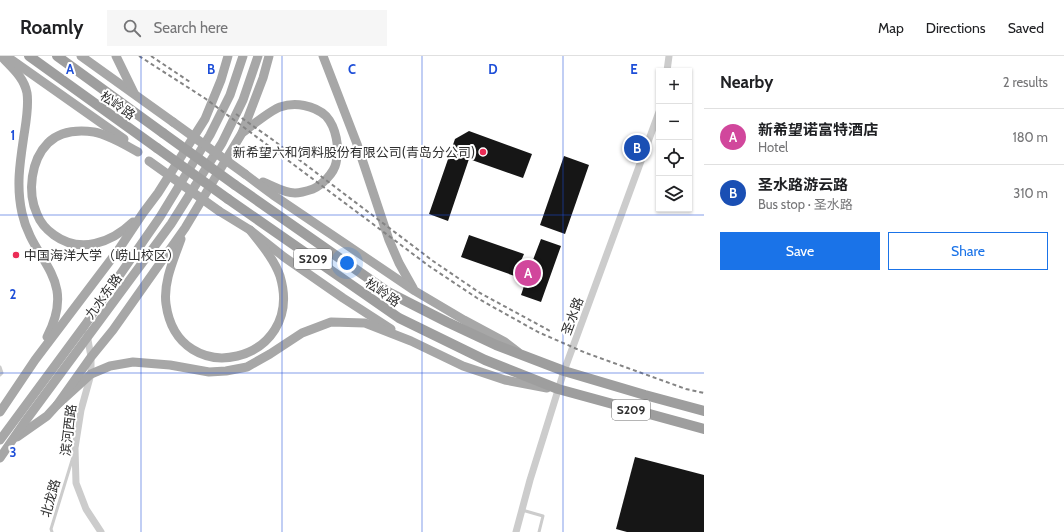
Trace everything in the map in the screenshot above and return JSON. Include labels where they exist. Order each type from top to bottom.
[{"type":"highway","name":"松岭路","points":[[28,56],[398,318],[485,360],[558,390],[704,429]]},
{"type":"highway","name":"松岭路","points":[[57,56],[235,185],[388,292],[496,345],[564,371],[704,411]]},
{"type":"main road","points":[[1,56],[23,81],[27,94],[27,116],[20,162],[18,189],[22,214],[26,225],[55,281],[57,294],[57,308],[54,323],[35,360]]},
{"type":"main road","points":[[6,56],[125,140],[149,162],[219,211],[250,230],[284,257],[336,294],[411,341]]},
{"type":"main road","points":[[81,56],[273,195],[415,291],[464,320],[506,342],[520,354]]},
{"type":"main road","points":[[116,56],[134,94]]},
{"type":"main road","points":[[217,90],[223,56]]},
{"type":"main road","points":[[0,412],[35,360],[119,249],[158,193],[204,119],[217,90],[228,56]]},
{"type":"main road","name":"九水东路","points":[[0,440],[85,325],[160,217],[210,135],[230,95],[243,56]]},
{"type":"main road","name":"九水东路","points":[[0,458],[171,224],[222,143],[243,100],[258,56]]},
{"type":"main road","points":[[57,405],[184,228],[242,133],[263,78],[269,56]]},
{"type":"main road","points":[[323,56],[357,144],[389,240],[399,263],[415,291]]},
{"type":"main road","points":[[242,133],[279,108],[303,105],[326,116],[332,126],[338,144],[336,164],[326,180],[319,186],[306,192],[294,193],[279,189],[246,174]]},
{"type":"main road","points":[[138,152],[114,139],[96,132],[74,132],[56,137],[48,143],[36,163],[31,186],[37,216],[50,232],[68,243],[90,245],[101,242],[132,224],[143,213]]},
{"type":"main road","points":[[184,228],[170,270],[166,292],[168,314],[177,335],[187,345],[208,356],[218,358],[230,358],[243,355],[254,350],[273,332],[281,315],[283,295],[280,276],[272,260],[250,230]]},
{"type":"main road","points":[[12,440],[47,416],[91,374],[110,366],[133,362],[170,365],[209,372],[226,371],[247,367],[302,334],[331,322],[365,323],[411,341],[463,366],[505,380],[558,390]]},
{"type":"street","points":[[667,68],[669,56]]},
{"type":"street","name":"圣水路","points":[[516,532],[530,480],[564,371],[656,120]]},
{"type":"street","name":"滨河西路","points":[[85,325],[91,357],[91,374],[81,410],[75,448],[76,483],[86,509],[101,532]]},
{"type":"lane","points":[[0,366],[2,373],[0,375]]},
{"type":"lane","name":"北龙路","points":[[52,532],[51,529],[75,448]]},
{"type":"lane","points":[[522,510],[543,516],[539,532]]},
{"type":"building","points":[[469,131],[532,154],[523,178],[469,159],[448,221],[429,214],[455,139]]},
{"type":"building","points":[[564,156],[589,165],[565,234],[540,225]]},
{"type":"building","points":[[469,235],[524,254],[521,261],[531,265],[541,239],[561,246],[541,302],[521,295],[526,280],[461,257]]},
{"type":"building","points":[[635,457],[704,475],[704,532],[627,532],[616,529]]},
{"type":"railway","points":[[139,56],[206,99],[429,266],[477,298],[538,332],[586,353],[686,389],[704,393]]},
{"type":"railway","points":[[151,56],[190,82]]},
{"type":"railway","points":[[236,114],[273,140],[433,261],[480,293],[552,332]]},
{"type":"place","name":"圣水路游云路","points":[[637,148]]},
{"type":"place","name":"新希望六和饲料股份有限公司(青岛分公司)","points":[[483,152]]},
{"type":"place","name":"中国海洋大学（崂山校区）","points":[[16,255]]},
{"type":"place","name":"新希望诺富特酒店","points":[[528,273]]}]
